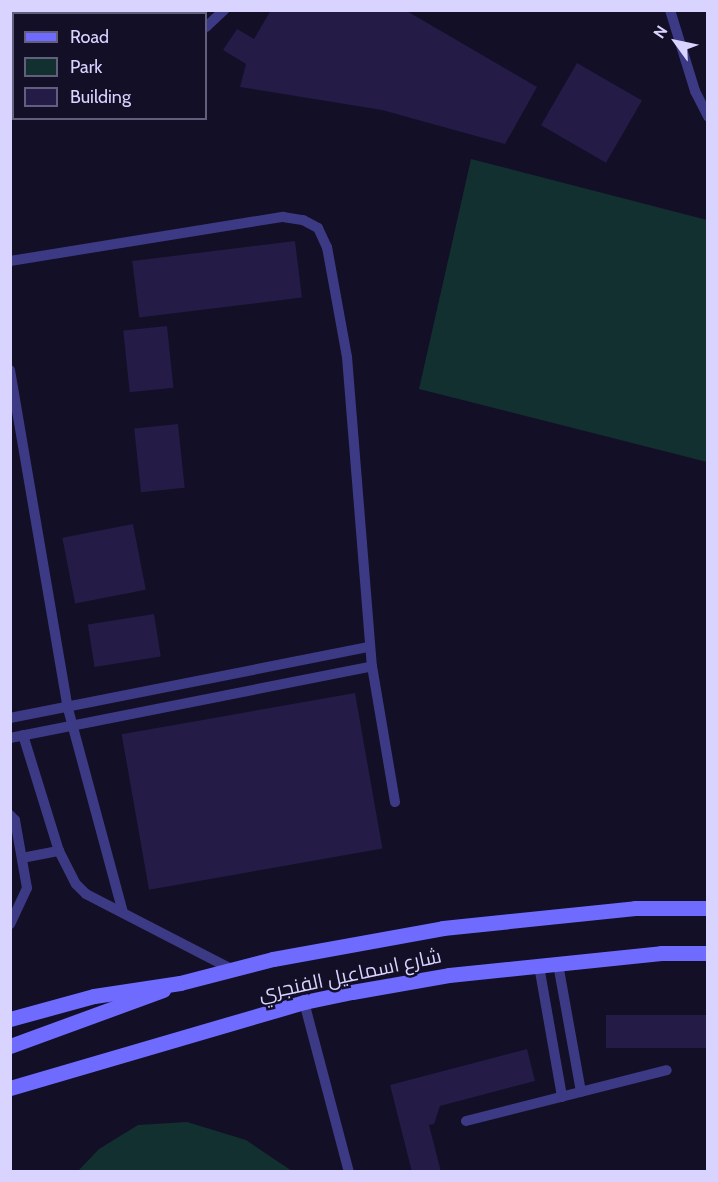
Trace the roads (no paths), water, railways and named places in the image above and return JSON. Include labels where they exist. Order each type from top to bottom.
[{"type":"main road","name":"شارع اسماعيل الفنجري","points":[[10,1019],[94,996],[180,983],[231,969],[443,928],[635,908],[708,908]]},
{"type":"main road","name":"شارع اسماعيل الفنجري","points":[[10,1088],[304,1002],[448,975],[661,953],[708,953]]},
{"type":"main road","points":[[10,1046],[91,1020],[180,983]]},
{"type":"lane","points":[[207,26],[224,10]]},
{"type":"lane","points":[[670,10],[695,90],[708,117]]},
{"type":"lane","points":[[10,261],[283,217],[303,220],[318,228],[327,247],[347,357],[372,666],[395,802]]},
{"type":"lane","points":[[10,370],[67,705],[123,913]]},
{"type":"lane","points":[[10,718],[370,647]]},
{"type":"lane","points":[[10,738],[372,666]]},
{"type":"lane","points":[[22,735],[59,851],[86,894],[231,969]]},
{"type":"lane","points":[[10,815],[15,820],[27,888],[10,924]]},
{"type":"lane","points":[[22,858],[59,851]]},
{"type":"lane","points":[[558,964],[580,1092]]},
{"type":"lane","points":[[539,966],[562,1097]]},
{"type":"lane","points":[[304,1002],[349,1172]]},
{"type":"lane","points":[[466,1121],[667,1070]]}]
